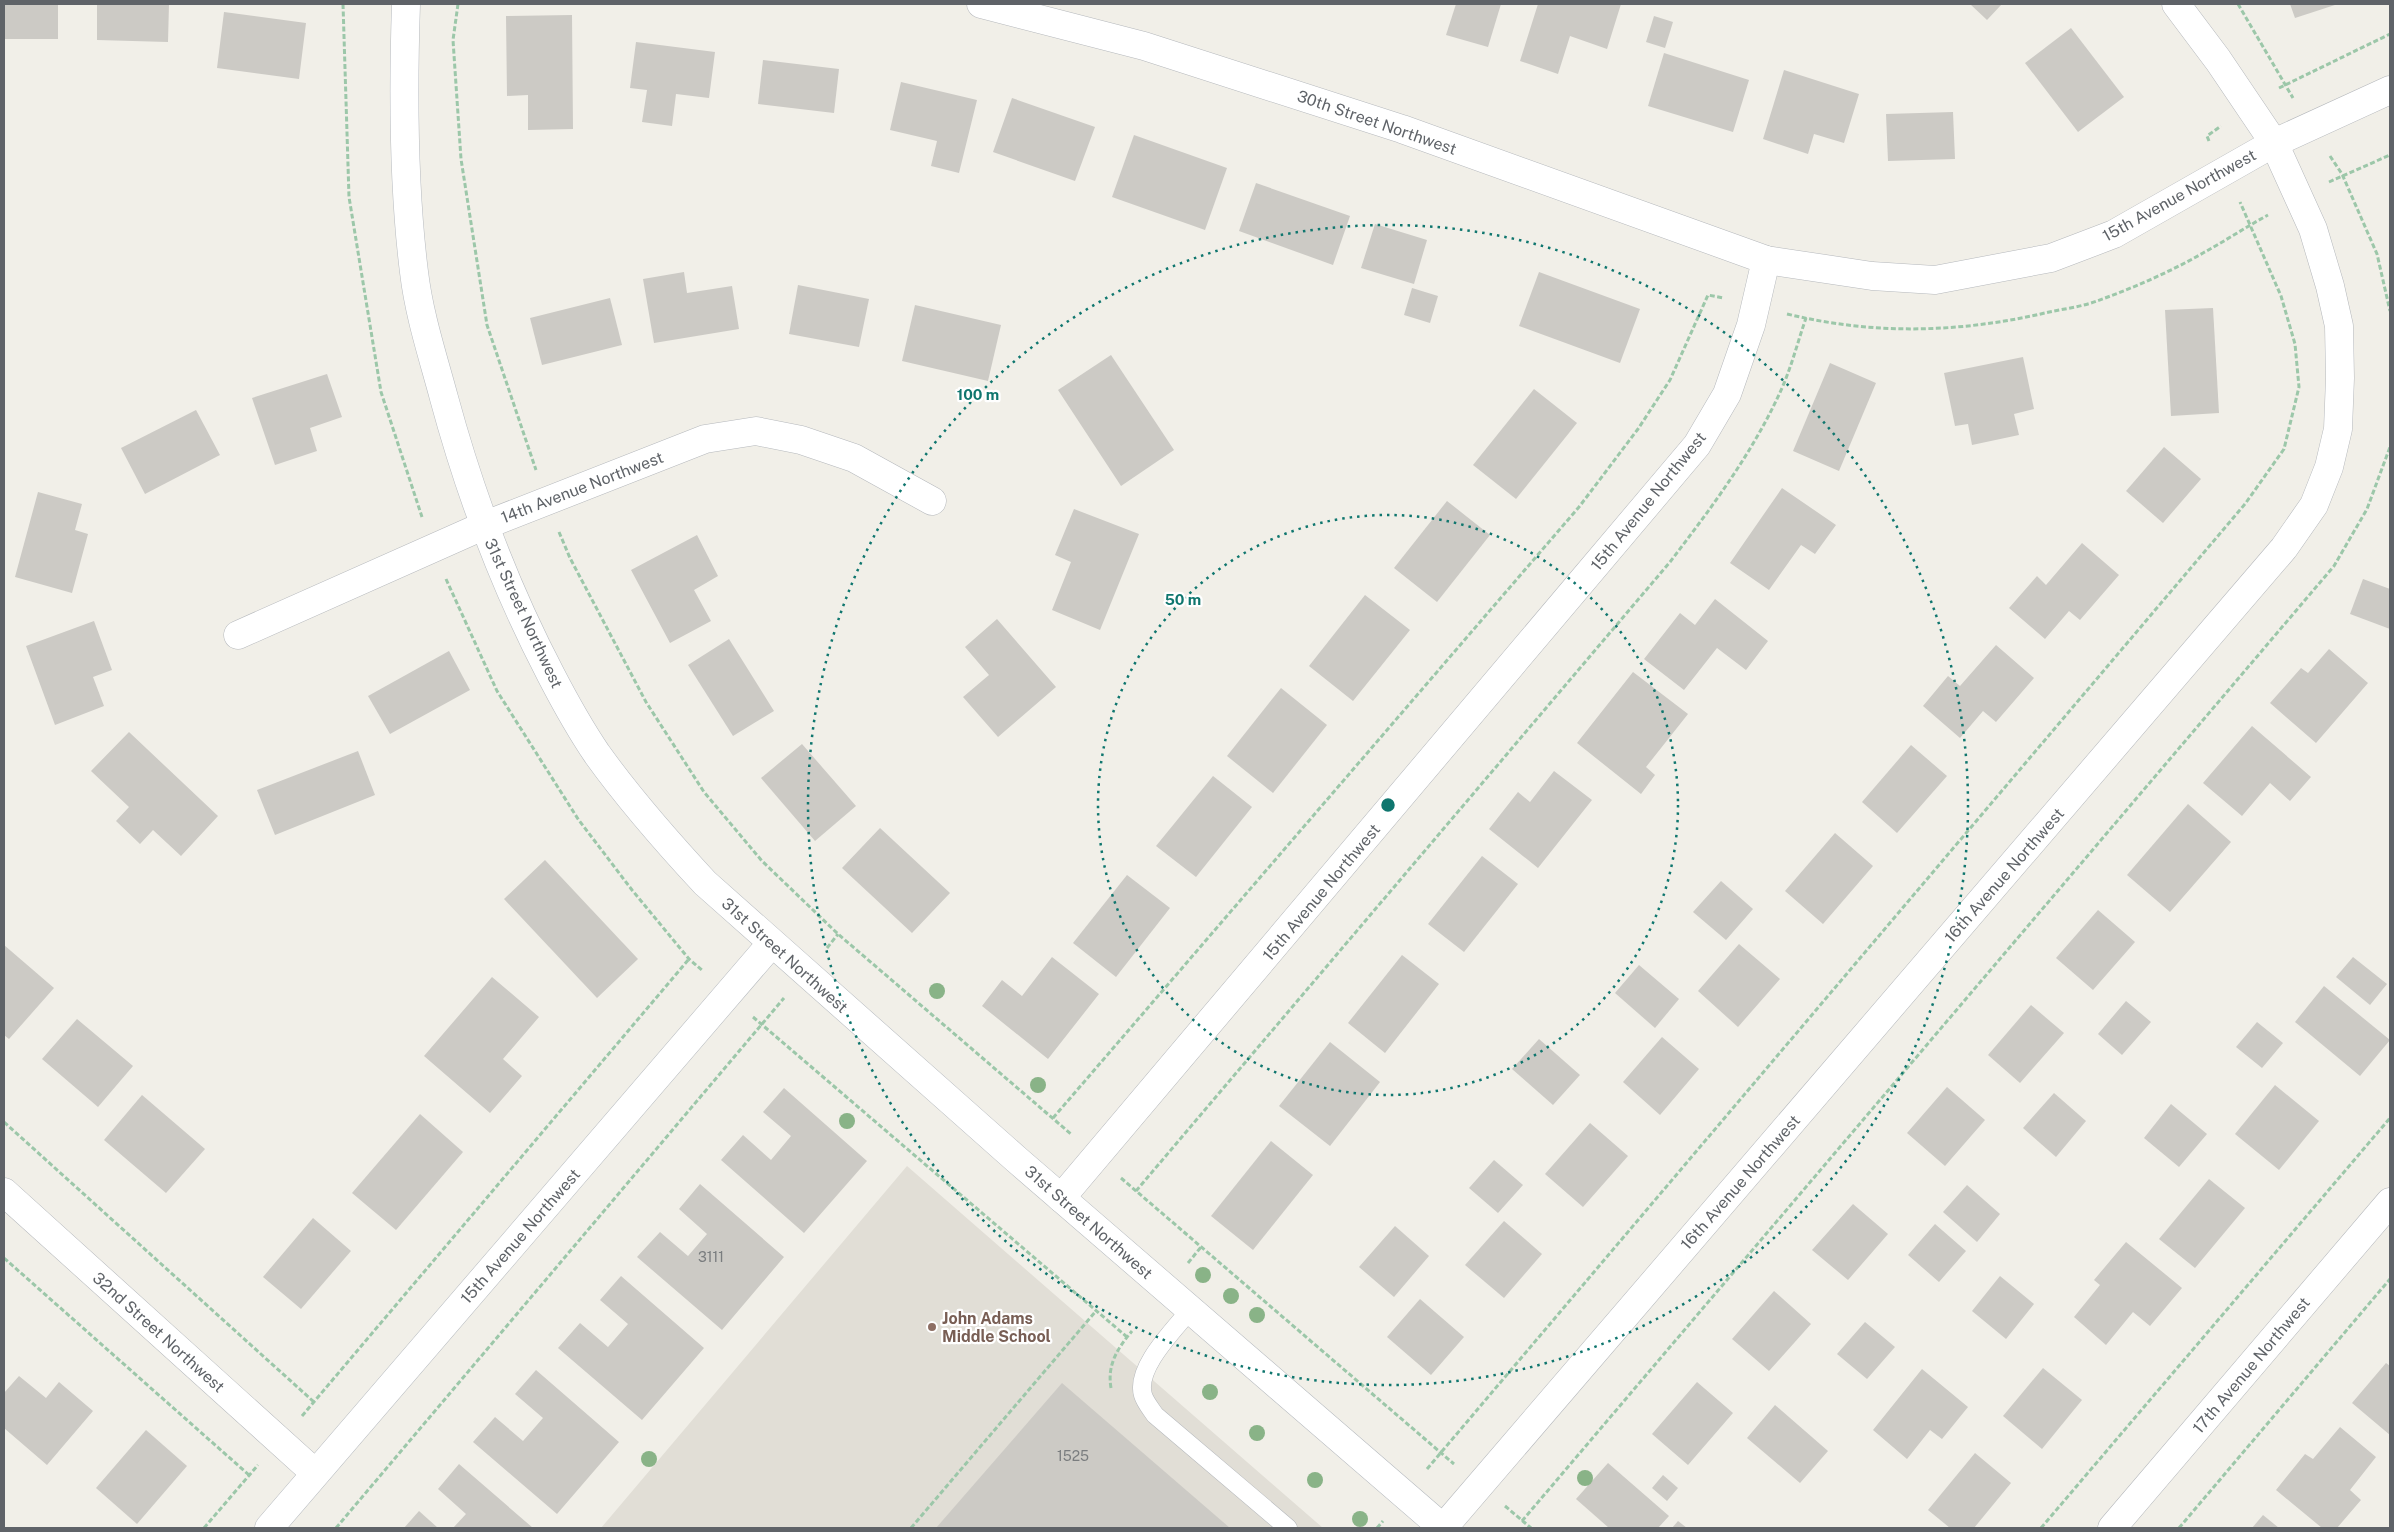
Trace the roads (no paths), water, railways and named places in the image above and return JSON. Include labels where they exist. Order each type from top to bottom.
[{"type":"street","name":"31st Street Northwest","points":[[406,4],[404,105],[408,194],[414,274],[428,338],[452,429],[483,526],[532,639],[596,753],[678,854],[705,883],[771,944],[1443,1528]]},
{"type":"street","name":"30th Street Northwest","points":[[981,4],[1144,46],[1392,126],[1766,260]]},
{"type":"street","name":"16th Avenue Northwest","points":[[1443,1528],[2284,548],[2314,505],[2329,468],[2338,429],[2340,378],[2339,326],[2330,286],[2313,229],[2274,143],[2218,60],[2176,4]]},
{"type":"street","name":"15th Avenue Northwest","points":[[1061,1198],[1697,445],[1727,394],[1751,325],[1766,260],[1872,276],[1935,280],[2051,258],[2114,234],[2274,143],[2390,90]]},
{"type":"street","name":"14th Avenue Northwest","points":[[238,635],[483,526],[705,439],[756,431],[800,440],[854,458],[932,501]]},
{"type":"street","name":"15th Avenue Northwest","points":[[269,1528],[771,944]]},
{"type":"street","name":"32nd Street Northwest","points":[[4,1192],[315,1473]]},
{"type":"street","name":"17th Avenue Northwest","points":[[2112,1528],[2390,1202]]},
{"type":"lane","points":[[1190,1310],[1161,1345],[1144,1373],[1143,1395],[1155,1415],[1288,1528]]},
{"type":"place","name":"John Adams Middle School","points":[[932,1327]]}]
